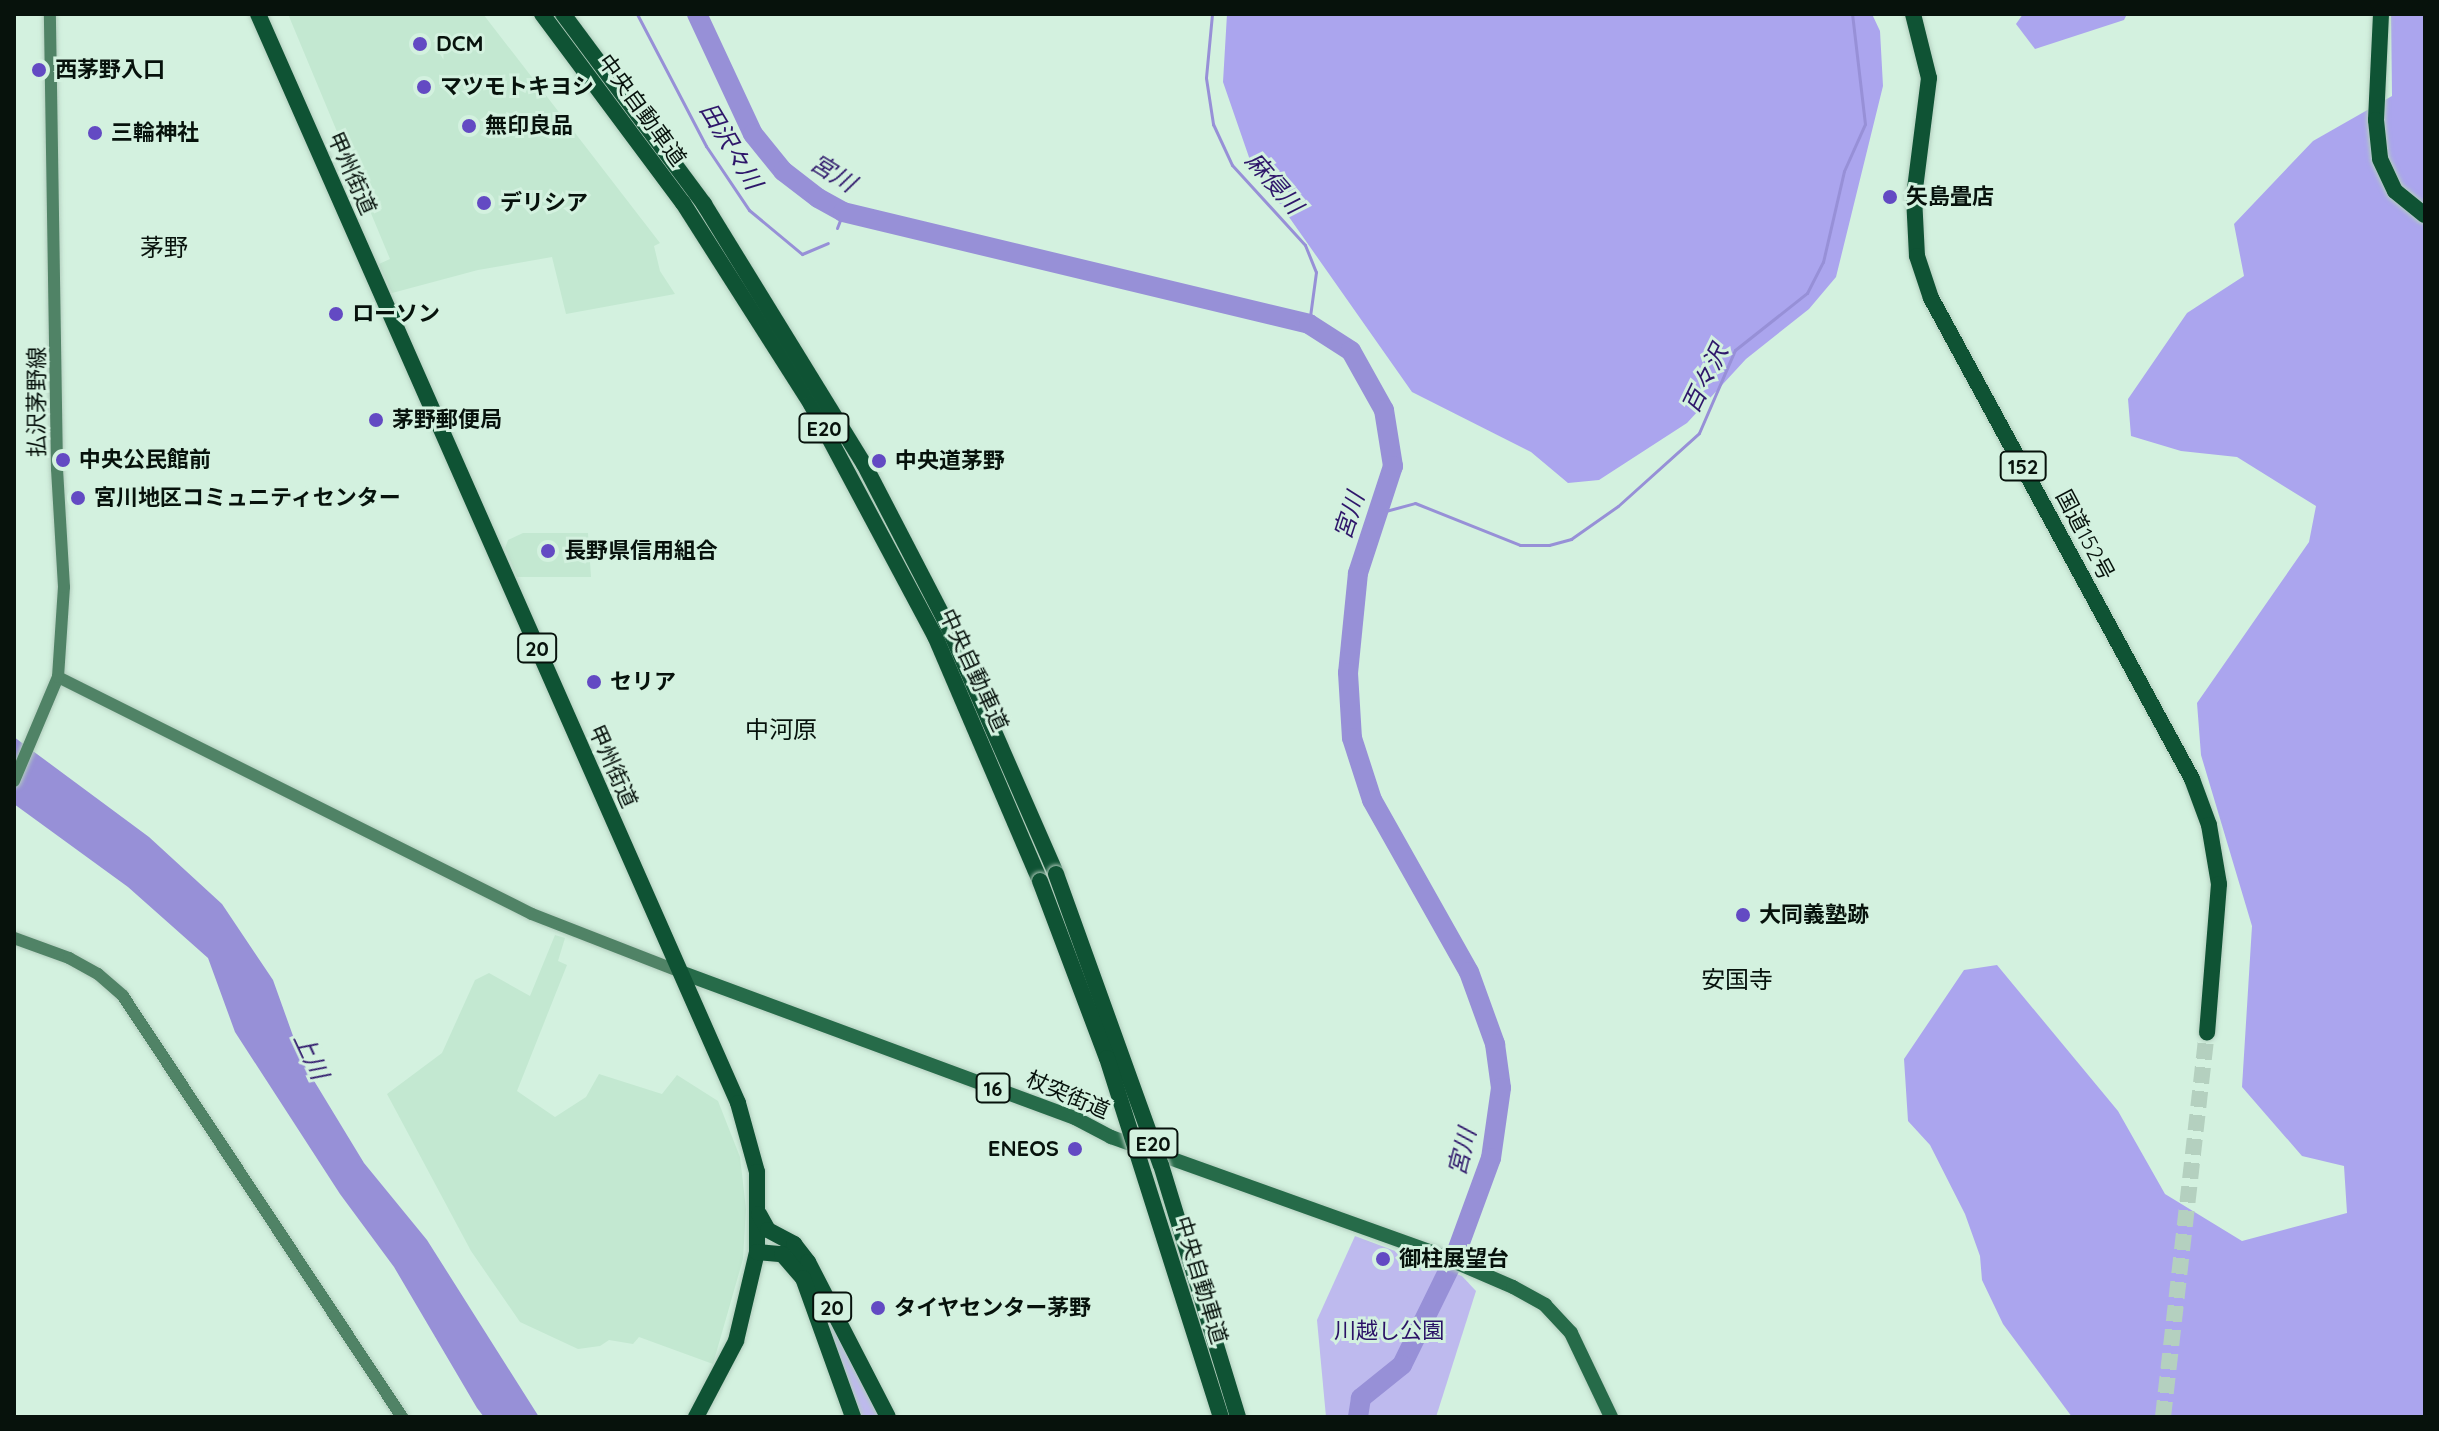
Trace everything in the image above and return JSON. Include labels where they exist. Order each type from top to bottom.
[{"type":"highway","name":"甲州街道","points":[[258,14],[738,1103],[757,1172],[757,1252],[736,1341],[696,1417]]},
{"type":"highway","name":"中央自動車道","points":[[542,14],[683,203],[811,404],[928,623],[991,758],[1107,1058],[1221,1417]]},
{"type":"highway","name":"中央自動車道","points":[[563,14],[704,204],[864,464],[953,638],[1056,874],[1161,1165],[1238,1417]]},
{"type":"highway","name":"国道152号","points":[[1913,14],[1929,78],[1914,197],[1917,256],[1931,298],[2192,779],[2209,825],[2219,884],[2207,1033]]},
{"type":"highway","points":[[2381,14],[2376,120],[2380,159],[2395,191],[2425,215]]},
{"type":"highway","name":"20","points":[[758,1213],[768,1230],[794,1244],[808,1262],[888,1417]]},
{"type":"highway","name":"20","points":[[757,1252],[782,1254],[803,1278],[853,1417]]},
{"type":"main road","name":"杖突街道","points":[[683,973],[1432,1252],[1513,1287],[1545,1305],[1571,1333],[1611,1417]]},
{"type":"street","name":"払沢茅野線","points":[[14,781],[58,677],[64,587],[57,469],[50,14]]},
{"type":"street","points":[[58,677],[532,914],[683,973]]},
{"type":"street","points":[[14,938],[78,963],[123,996],[402,1417]]},
{"type":"shaded area","points":[[288,14],[483,14],[660,243],[654,246],[660,271],[675,294],[566,314],[552,257],[478,270],[392,293],[379,264],[390,259]]},
{"type":"shaded area","points":[[1227,14],[1872,14],[1880,31],[1883,86],[1836,277],[1809,309],[1746,359],[1687,423],[1599,480],[1568,483],[1531,452],[1412,392],[1251,163],[1223,82]]},
{"type":"shaded area","points":[[2023,14],[2127,14],[2124,20],[2035,49],[2016,24]]},
{"type":"shaded area","points":[[2391,14],[2425,14],[2425,1417],[2072,1417],[2003,1324],[1982,1280],[1980,1256],[1965,1214],[1930,1145],[1908,1121],[1904,1059],[1964,970],[1997,965],[2118,1111],[2165,1194],[2242,1241],[2347,1213],[2344,1166],[2302,1156],[2242,1087],[2252,926],[2201,755],[2197,703],[2309,542],[2316,506],[2237,457],[2181,451],[2131,436],[2128,399],[2187,313],[2244,276],[2234,224],[2313,141],[2392,96]]},
{"type":"shaded area","points":[[523,533],[588,533],[591,577],[517,577],[505,548],[508,540]]},
{"type":"shaded area","points":[[14,737],[149,837],[222,904],[273,980],[302,1061],[364,1163],[427,1240],[539,1417],[484,1417],[477,1408],[394,1267],[340,1194],[235,1032],[208,958],[128,887],[14,804]]},
{"type":"shaded area","points":[[555,935],[565,938],[558,961],[567,965],[517,1091],[555,1117],[586,1097],[599,1074],[662,1094],[677,1075],[718,1101],[740,1157],[746,1209],[743,1259],[713,1364],[639,1337],[633,1344],[609,1340],[600,1346],[578,1349],[520,1322],[471,1251],[387,1094],[442,1053],[475,980],[489,973],[530,996]]},
{"type":"green space","name":"川越し公園","points":[[1355,1236],[1462,1276],[1476,1291],[1436,1417],[1326,1417],[1317,1320]]},
{"type":"green space","points":[[809,1271],[867,1388],[879,1417],[858,1417]]},
{"type":"waterway","name":"田沢々川","points":[[637,14],[706,146],[749,210],[802,254],[828,243]]},
{"type":"waterway","name":"宮川","points":[[697,14],[753,134],[783,171],[818,198],[843,212],[1309,324],[1351,351],[1384,410],[1393,466],[1358,573],[1348,673],[1352,738],[1372,800],[1469,972],[1495,1044],[1501,1088],[1491,1158],[1454,1259],[1402,1365],[1361,1398],[1358,1417]]},
{"type":"waterway","name":"麻侵川","points":[[1212,14],[1206,78],[1213,124],[1232,165],[1305,245],[1316,272],[1309,324]]},
{"type":"waterway","name":"百々沢","points":[[1378,513],[1415,503],[1520,545],[1549,545],[1571,539],[1618,506],[1699,433],[1735,350],[1807,293],[1823,262],[1844,171],[1865,124],[1852,14]]},
{"type":"waterway","name":"田沢々川","points":[[837,228],[843,212]]},
{"type":"tunnel","points":[[2163,1417],[2207,1033]]},
{"type":"place","name":"DCM","points":[[420,44]]},
{"type":"place","name":"西茅野入口","points":[[39,70]]},
{"type":"place","name":"マツモトキヨシ","points":[[424,87]]},
{"type":"place","name":"無印良品","points":[[469,126]]},
{"type":"place","name":"三輪神社","points":[[95,133]]},
{"type":"place","name":"矢島畳店","points":[[1890,197]]},
{"type":"place","name":"デリシア","points":[[484,203]]},
{"type":"place","name":"ローソン","points":[[336,314]]},
{"type":"place","name":"茅野郵便局","points":[[376,420]]},
{"type":"place","name":"中央公民館前","points":[[63,460]]},
{"type":"place","name":"中央道茅野","points":[[879,461]]},
{"type":"place","name":"宮川地区コミュニティセンター","points":[[78,498]]},
{"type":"place","name":"長野県信用組合","points":[[548,551]]},
{"type":"place","name":"セリア","points":[[594,682]]},
{"type":"place","name":"大同義塾跡","points":[[1743,915]]},
{"type":"place","name":"ENEOS","points":[[1075,1149]]},
{"type":"place","name":"御柱展望台","points":[[1383,1259]]},
{"type":"place","name":"タイヤセンター茅野","points":[[878,1308]]},
{"type":"district","name":"茅野","points":[[164,248]]},
{"type":"district","name":"中河原","points":[[781,730]]},
{"type":"district","name":"安国寺","points":[[1737,980]]},
{"type":"water label","name":"上川","points":[[311,1056]]}]
